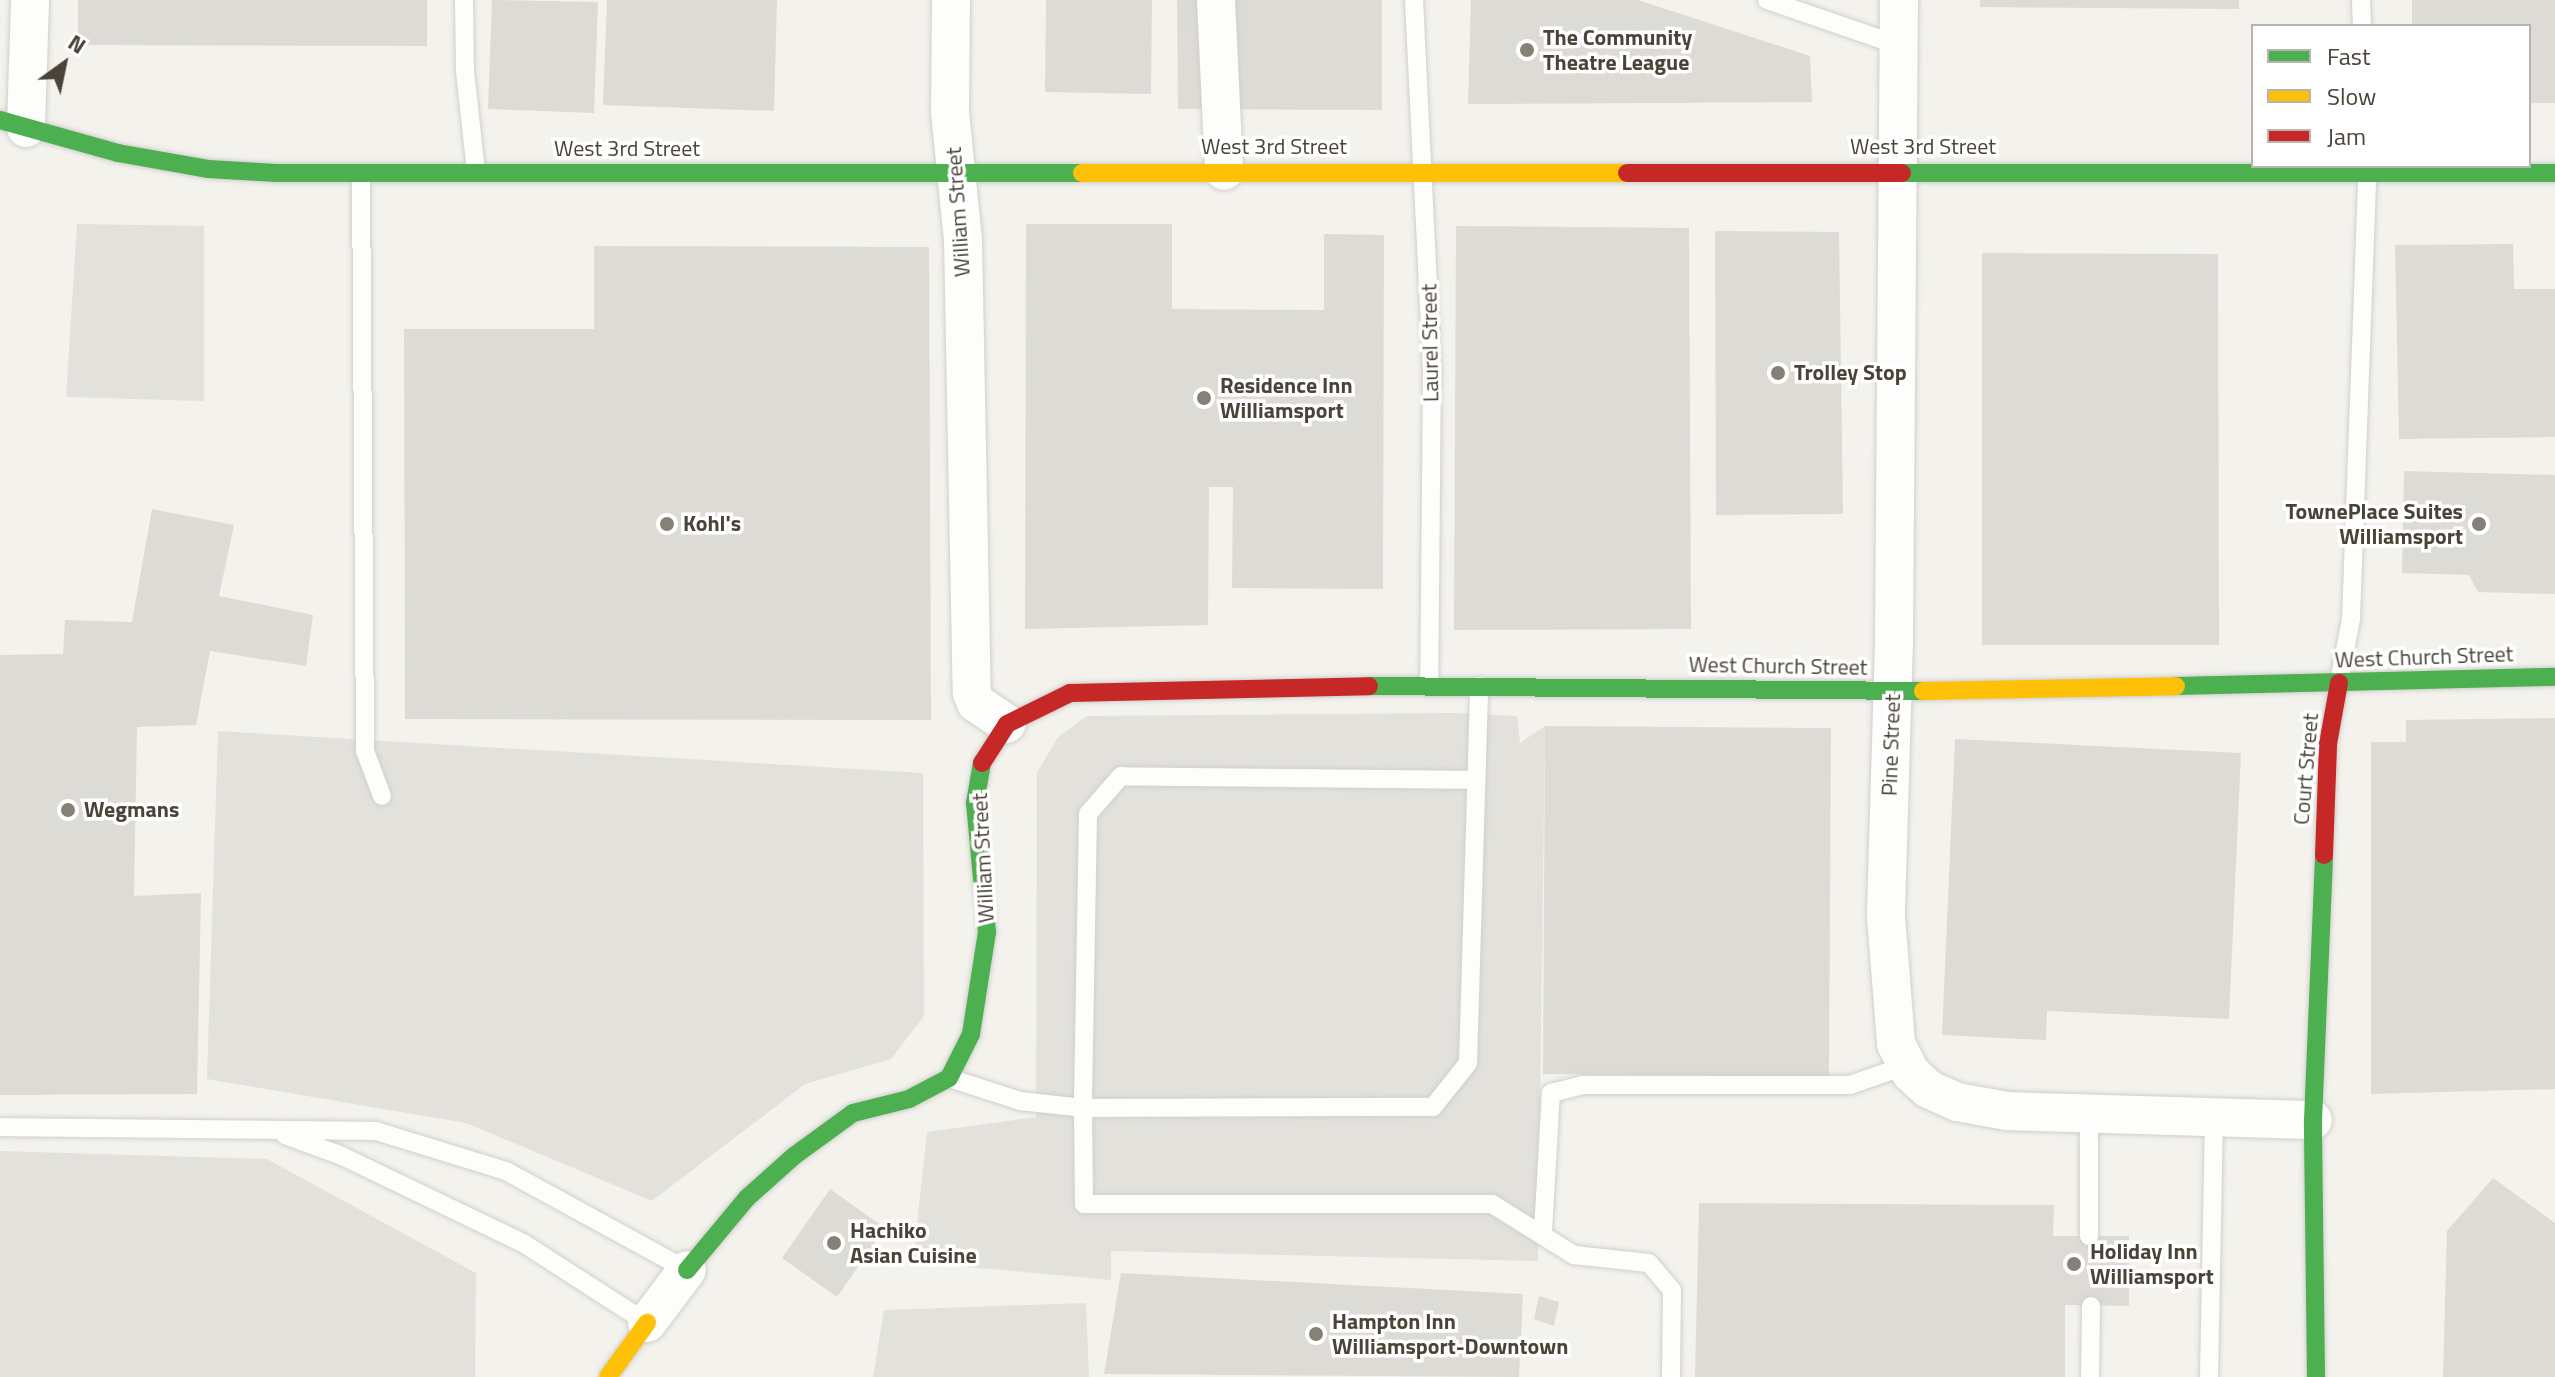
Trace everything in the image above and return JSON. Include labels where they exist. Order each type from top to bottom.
[{"type":"street","points":[[13,124],[30,0]]},
{"type":"street","name":"William Street","points":[[949,1078],[971,1034],[987,932],[975,803],[982,763],[1007,724],[976,703],[972,693],[963,239],[950,112],[951,0]]},
{"type":"street","points":[[1216,0],[1224,171]]},
{"type":"street","name":"Pine Street","points":[[1899,0],[1893,691],[1886,916],[1896,1044],[1907,1065],[1928,1089],[1957,1102],[2007,1111],[2313,1120]]},
{"type":"street","name":"West 3rd Street","points":[[13,124],[118,153],[208,169],[361,174],[956,175],[1422,170],[2367,170],[2555,173]]},
{"type":"street","name":"West Church Street","points":[[1007,724],[1070,693],[1429,685],[1893,691],[2555,677]]},
{"type":"street","name":"Court Street","points":[[2316,1377],[2313,1120],[2328,744],[2339,683]]},
{"type":"street","points":[[608,1377],[687,1270],[747,1198],[853,1113],[909,1099],[949,1078]]},
{"type":"lane","points":[[464,0],[465,71],[476,172]]},
{"type":"lane","name":"Laurel Street","points":[[1414,0],[1432,368],[1429,685]]},
{"type":"lane","points":[[1767,0],[1898,45]]},
{"type":"lane","points":[[2361,0],[2362,24]]},
{"type":"lane","name":"Court Street","points":[[2339,683],[2351,619],[2367,170]]},
{"type":"lane","points":[[361,174],[365,751],[382,796]]},
{"type":"lane","points":[[949,1078],[1020,1101],[1083,1108],[1433,1107],[1468,1063],[1479,686]]},
{"type":"lane","points":[[1475,780],[1121,776],[1088,814],[1084,1204],[1492,1204],[1543,1231],[1574,1255],[1649,1263],[1672,1290],[1671,1377]]},
{"type":"lane","points":[[1543,1231],[1551,1093],[1582,1085],[1850,1085],[1907,1065]]},
{"type":"lane","points":[[2089,1112],[2089,1236]]},
{"type":"lane","points":[[2209,1377],[2214,1116]]},
{"type":"lane","points":[[0,1127],[376,1131],[437,1147],[506,1171],[687,1270]]},
{"type":"lane","points":[[255,1130],[289,1136],[342,1156],[523,1243],[647,1323]]},
{"type":"lane","points":[[2090,1377],[2091,1306]]},
{"type":"shaded area","points":[[77,224],[204,226],[204,401],[66,397]]},
{"type":"shaded area","points":[[1453,713],[1517,716],[1520,743],[1545,726],[1538,1261],[1111,1251],[1111,1280],[913,1262],[927,1132],[1036,1117],[1037,773],[1058,737],[1087,716]]},
{"type":"shaded area","points":[[218,731],[923,773],[924,1016],[891,1059],[805,1084],[652,1201],[466,1123],[207,1079]]},
{"type":"shaded area","points":[[0,1151],[267,1159],[476,1273],[475,1377],[0,1377]]},
{"type":"shaded area","points":[[1086,1303],[1089,1377],[873,1377],[884,1310]]},
{"type":"building","points":[[78,0],[427,0],[427,46],[78,45]]},
{"type":"building","points":[[492,0],[598,2],[594,113],[488,109]]},
{"type":"building","points":[[607,0],[777,0],[774,111],[603,105]]},
{"type":"building","points":[[1046,0],[1152,0],[1151,94],[1045,92]]},
{"type":"building","points":[[1177,0],[1382,0],[1382,110],[1178,109]]},
{"type":"building","points":[[1471,0],[1638,0],[1810,56],[1812,102],[1468,104]]},
{"type":"building","points":[[1980,0],[2239,0],[2239,9],[1980,7]]},
{"type":"building","points":[[2412,0],[2555,0],[2555,103],[2531,103],[2531,24],[2412,24]]},
{"type":"building","name":"Residence Inn Williamsport","points":[[1026,224],[1172,224],[1172,309],[1324,310],[1324,234],[1384,235],[1383,589],[1232,588],[1233,487],[1209,487],[1208,625],[1025,629]]},
{"type":"building","points":[[1456,226],[1689,228],[1691,629],[1454,630]]},
{"type":"building","name":"Trolley Stop","points":[[1715,231],[1839,232],[1843,514],[1716,515]]},
{"type":"building","points":[[2513,244],[2514,289],[2555,289],[2555,437],[2399,439],[2395,245]]},
{"type":"building","name":"Kohl's","points":[[594,246],[929,247],[931,720],[405,719],[404,329],[594,329]]},
{"type":"building","points":[[1982,253],[2218,254],[2219,645],[1982,645]]},
{"type":"building","name":"TownePlace Suites Williamsport","points":[[2404,471],[2555,475],[2555,594],[2478,592],[2469,575],[2402,573]]},
{"type":"building","name":"Wegmans","points":[[152,509],[234,525],[219,596],[313,615],[306,666],[210,651],[196,725],[137,727],[134,896],[201,893],[197,1094],[0,1095],[0,655],[63,654],[65,620],[132,622]]},
{"type":"building","points":[[2555,718],[2555,1089],[2371,1094],[2371,742],[2406,742],[2406,720]]},
{"type":"building","points":[[1545,726],[1831,728],[1829,1077],[1543,1074]]},
{"type":"building","points":[[1955,739],[2241,753],[2229,1019],[2047,1011],[2046,1040],[1942,1035]]},
{"type":"building","points":[[2493,1178],[2555,1223],[2555,1377],[2443,1377],[2447,1231]]},
{"type":"building","name":"Hachiko Asian Cuisine","points":[[830,1189],[885,1228],[837,1297],[782,1258]]},
{"type":"building","points":[[1699,1203],[2054,1205],[2053,1236],[2129,1236],[2129,1306],[2065,1305],[2065,1377],[1695,1377]]},
{"type":"building","name":"Hampton Inn Williamsport-Downtown","points":[[1121,1273],[1523,1294],[1519,1377],[1104,1374]]},
{"type":"building","points":[[1539,1296],[1559,1302],[1554,1326],[1534,1319]]},
{"type":"traffic: fast","points":[[0,120],[118,153],[208,169],[276,173],[1082,173]]},
{"type":"traffic: fast","points":[[1902,173],[2555,173]]},
{"type":"traffic: fast","points":[[2176,686],[2555,677]]},
{"type":"traffic: fast","points":[[1369,686],[1923,691]]},
{"type":"traffic: fast","points":[[687,1270],[747,1198],[794,1156],[853,1113],[909,1099],[949,1078],[971,1034],[987,932],[975,803],[982,763]]},
{"type":"traffic: fast","points":[[2316,1377],[2313,1120],[2324,855]]},
{"type":"traffic: slow","points":[[1082,173],[1627,173]]},
{"type":"traffic: slow","points":[[1923,691],[2176,686]]},
{"type":"traffic: slow","points":[[608,1377],[647,1323]]},
{"type":"traffic: jam","points":[[1627,173],[1902,173]]},
{"type":"traffic: jam","points":[[2324,855],[2328,744],[2339,683]]},
{"type":"traffic: jam","points":[[982,763],[1007,724],[1070,693],[1369,686]]},
{"type":"place","name":"The Community Theatre League","points":[[1527,50]]},
{"type":"place","name":"Trolley Stop","points":[[1778,373]]},
{"type":"place","name":"Residence Inn Williamsport","points":[[1204,398]]},
{"type":"place","name":"Kohl's","points":[[667,524]]},
{"type":"place","name":"TownePlace Suites Williamsport","points":[[2479,524]]},
{"type":"place","name":"Wegmans","points":[[68,810]]},
{"type":"place","name":"Hachiko Asian Cuisine","points":[[834,1243]]},
{"type":"place","name":"Holiday Inn Williamsport","points":[[2074,1264]]},
{"type":"place","name":"Hampton Inn Williamsport-Downtown","points":[[1316,1334]]}]
